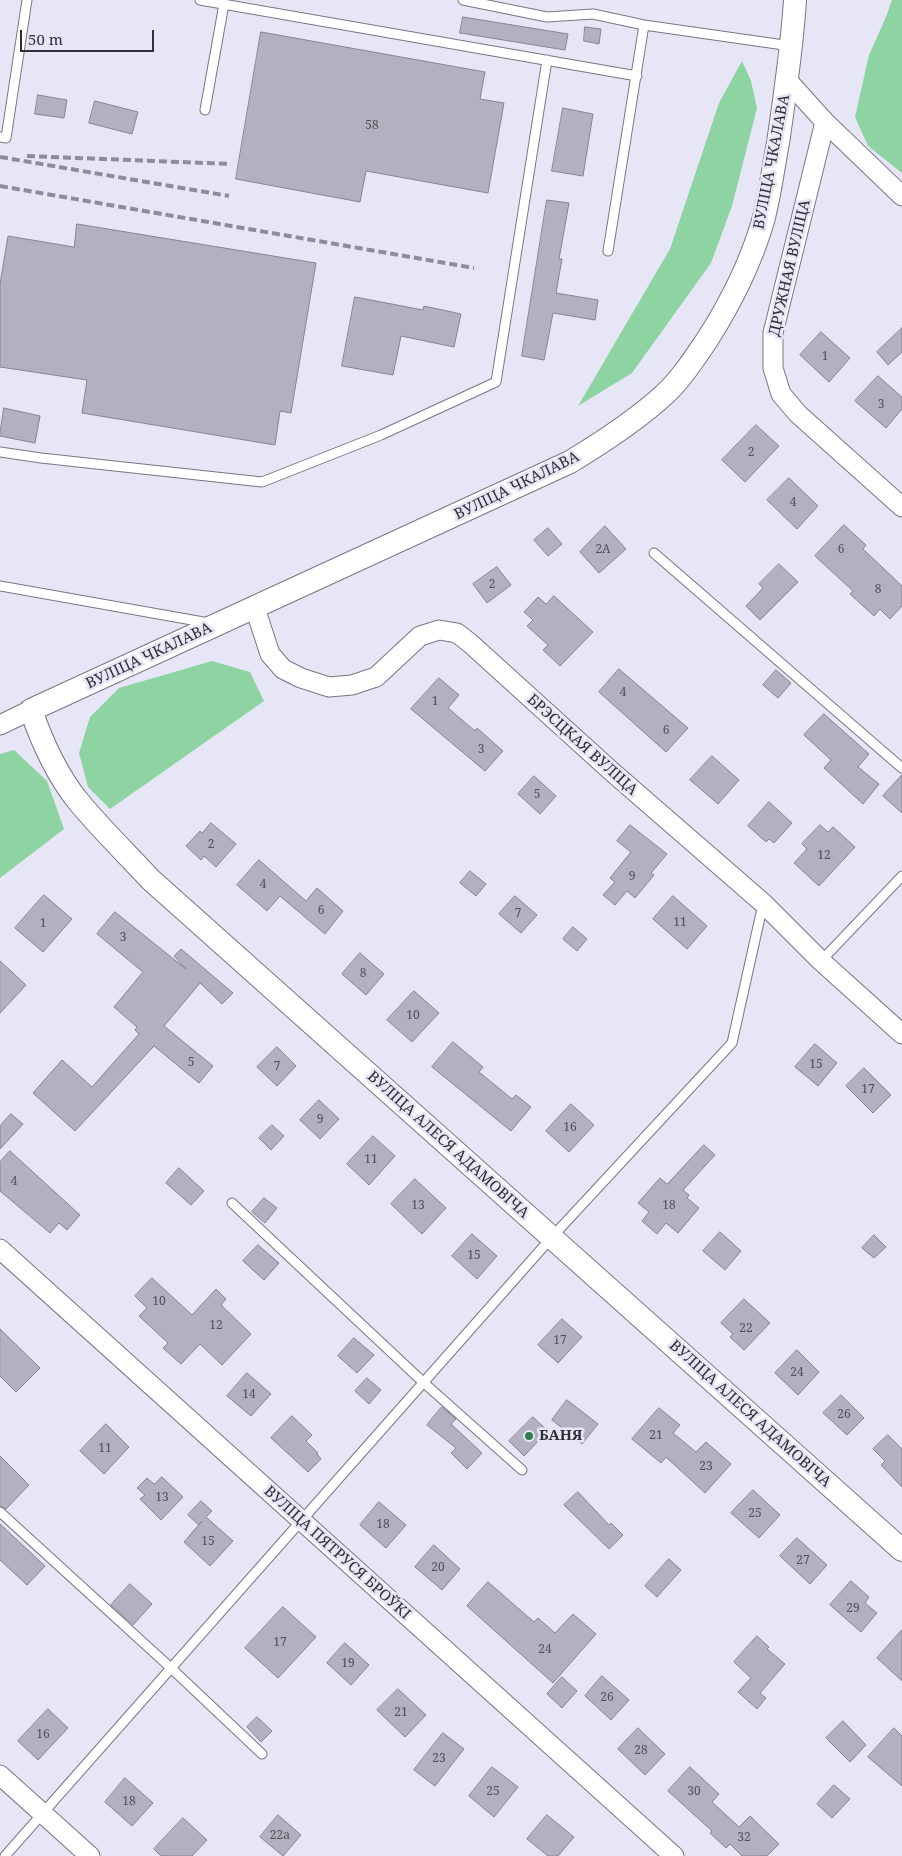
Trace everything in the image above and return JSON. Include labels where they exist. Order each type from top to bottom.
[{"type":"street","name":"ВУЛІЦА ЧКАЛАВА","points":[[0,724],[570,462],[604,441],[665,394],[689,368],[714,329],[733,295],[748,262],[762,221],[788,82],[795,0]]},
{"type":"street","points":[[788,82],[825,122],[902,196]]},
{"type":"street","name":"ДРУЖНАЯ ВУЛІЦА","points":[[825,122],[773,333],[773,368],[781,394],[798,414],[902,508]]},
{"type":"street","name":"БРЭСЦКАЯ ВУЛІЦА","points":[[255,608],[270,654],[283,668],[301,678],[329,687],[352,685],[376,677],[420,636],[439,630],[457,634],[471,644],[610,770],[763,903],[821,961],[839,975],[902,1034]]},
{"type":"street","name":"ВУЛІЦА АЛЕСЯ АДАМОВІЧА","points":[[31,710],[40,736],[51,758],[78,801],[151,880],[902,1550]]},
{"type":"street","name":"ВУЛІЦА ПЯТРУСЯ БРОЎКІ","points":[[0,1249],[674,1856]]},
{"type":"street","points":[[0,1775],[90,1856]]},
{"type":"lane","points":[[0,137],[6,138],[27,0]]},
{"type":"lane","points":[[200,0],[637,76]]},
{"type":"lane","points":[[463,0],[547,17],[592,14],[644,25],[791,46]]},
{"type":"lane","points":[[205,110],[224,4]]},
{"type":"lane","points":[[608,251],[644,25]]},
{"type":"lane","points":[[0,452],[262,482],[381,435],[496,382],[547,60]]},
{"type":"lane","points":[[654,553],[902,768]]},
{"type":"lane","points":[[0,586],[218,624]]},
{"type":"lane","points":[[821,961],[902,876]]},
{"type":"lane","points":[[5,1856],[552,1237],[732,1043],[763,903]]},
{"type":"lane","points":[[232,1203],[424,1382],[522,1470]]},
{"type":"lane","points":[[0,1512],[262,1754]]},
{"type":"green space","points":[[892,0],[902,0],[902,173],[868,146],[855,117],[869,55]]},
{"type":"green space","points":[[742,61],[751,81],[757,108],[732,206],[711,263],[632,373],[578,406],[670,249],[719,103]]},
{"type":"green space","points":[[212,661],[250,672],[264,701],[110,809],[88,787],[79,753],[90,717],[119,688]]},
{"type":"green space","points":[[14,750],[47,781],[64,829],[0,878],[0,754]]},
{"type":"building","points":[[463,17],[568,34],[565,50],[460,33]]},
{"type":"building","points":[[585,27],[601,29],[599,44],[584,41]]},
{"type":"building","points":[[261,32],[485,72],[480,99],[504,103],[488,193],[366,171],[360,202],[236,179]]},
{"type":"building","points":[[38,95],[67,100],[64,118],[35,114]]},
{"type":"building","points":[[95,101],[138,112],[132,134],[89,123]]},
{"type":"building","points":[[563,108],[593,114],[583,176],[552,171]]},
{"type":"building","points":[[547,200],[569,203],[559,259],[562,259],[556,293],[598,300],[595,320],[553,313],[544,360],[522,356]]},
{"type":"building","points":[[77,224],[316,263],[291,413],[280,411],[275,445],[82,413],[87,380],[0,367],[0,284],[8,236],[74,247]]},
{"type":"building","points":[[355,297],[423,310],[424,306],[461,314],[454,347],[401,336],[393,375],[342,366]]},
{"type":"building","points":[[902,328],[902,352],[888,365],[877,352]]},
{"type":"building","points":[[821,332],[850,358],[829,382],[800,355]]},
{"type":"building","points":[[878,376],[902,397],[902,409],[886,428],[855,401]]},
{"type":"building","points":[[4,408],[40,416],[35,443],[0,436]]},
{"type":"building","points":[[756,425],[779,446],[745,482],[722,460]]},
{"type":"building","points":[[789,478],[818,506],[797,529],[767,500]]},
{"type":"building","points":[[844,525],[866,545],[863,549],[902,586],[902,606],[890,619],[880,609],[874,616],[850,594],[853,591],[815,556]]},
{"type":"building","points":[[605,526],[626,549],[599,573],[580,552]]},
{"type":"building","points":[[548,528],[562,544],[548,556],[534,540]]},
{"type":"building","points":[[779,564],[798,582],[760,620],[746,606],[763,588],[759,584]]},
{"type":"building","points":[[497,567],[511,585],[487,603],[473,584]]},
{"type":"building","points":[[554,596],[593,632],[560,666],[543,650],[548,645],[527,626],[533,620],[524,612],[538,597],[546,604]]},
{"type":"building","points":[[619,669],[688,728],[666,752],[599,692]]},
{"type":"building","points":[[776,670],[791,683],[778,698],[763,685]]},
{"type":"building","points":[[439,678],[459,695],[448,708],[475,731],[477,728],[503,751],[485,771],[411,709]]},
{"type":"building","points":[[824,714],[869,754],[858,767],[879,784],[863,804],[824,768],[831,760],[804,735]]},
{"type":"building","points":[[712,756],[739,780],[718,804],[690,780]]},
{"type":"building","points":[[902,775],[902,813],[883,796]]},
{"type":"building","points":[[534,776],[556,796],[540,814],[518,794]]},
{"type":"building","points":[[769,802],[792,823],[774,843],[769,839],[766,842],[748,826]]},
{"type":"building","points":[[211,823],[236,844],[216,867],[204,856],[201,860],[186,846],[200,831],[202,833]]},
{"type":"building","points":[[630,825],[667,854],[651,873],[654,875],[635,898],[627,891],[615,905],[603,895],[615,882],[610,878],[631,852],[617,841]]},
{"type":"building","points":[[820,825],[828,832],[833,827],[855,847],[819,886],[794,863],[807,849],[802,844]]},
{"type":"building","points":[[259,860],[306,901],[317,888],[343,911],[325,934],[280,896],[267,911],[237,885]]},
{"type":"building","points":[[470,871],[486,884],[476,896],[460,883]]},
{"type":"building","points":[[44,895],[72,919],[43,952],[15,928]]},
{"type":"building","points":[[515,896],[537,915],[521,933],[499,914]]},
{"type":"building","points":[[673,896],[707,926],[687,949],[653,919]]},
{"type":"building","points":[[115,912],[186,969],[174,956],[181,949],[233,993],[222,1004],[200,983],[164,1026],[213,1066],[199,1083],[154,1046],[75,1131],[33,1093],[62,1060],[92,1087],[139,1034],[135,1030],[137,1027],[114,1007],[143,972],[97,934]]},
{"type":"building","points":[[573,927],[587,939],[577,951],[563,939]]},
{"type":"building","points":[[360,953],[384,974],[366,995],[342,974]]},
{"type":"building","points":[[0,961],[26,985],[0,1013]]},
{"type":"building","points":[[414,991],[439,1013],[412,1042],[387,1020]]},
{"type":"building","points":[[453,1042],[483,1067],[479,1072],[512,1099],[516,1095],[531,1107],[511,1131],[432,1067]]},
{"type":"building","points":[[815,1044],[837,1063],[818,1086],[795,1067]]},
{"type":"building","points":[[277,1047],[296,1066],[277,1086],[257,1067]]},
{"type":"building","points":[[864,1068],[891,1095],[873,1113],[846,1086]]},
{"type":"building","points":[[319,1100],[339,1119],[320,1139],[300,1120]]},
{"type":"building","points":[[571,1104],[594,1125],[569,1152],[546,1131]]},
{"type":"building","points":[[11,1114],[23,1124],[0,1149],[0,1126]]},
{"type":"building","points":[[272,1125],[284,1136],[271,1150],[259,1138]]},
{"type":"building","points":[[373,1136],[395,1156],[369,1185],[347,1164]]},
{"type":"building","points":[[704,1145],[715,1155],[683,1190],[689,1195],[687,1198],[699,1208],[678,1233],[666,1223],[657,1234],[642,1221],[649,1212],[638,1203],[660,1178],[667,1184]]},
{"type":"building","points":[[10,1151],[80,1215],[67,1230],[59,1223],[50,1233],[0,1191],[0,1162]]},
{"type":"building","points":[[179,1168],[204,1191],[191,1205],[166,1183]]},
{"type":"building","points":[[415,1179],[446,1208],[422,1234],[391,1204]]},
{"type":"building","points":[[264,1198],[277,1208],[265,1223],[252,1212]]},
{"type":"building","points":[[720,1232],[741,1251],[725,1270],[703,1251]]},
{"type":"building","points":[[472,1234],[497,1256],[477,1279],[452,1256]]},
{"type":"building","points":[[874,1235],[886,1247],[874,1258],[862,1248]]},
{"type":"building","points":[[258,1245],[279,1263],[264,1280],[243,1261]]},
{"type":"building","points":[[152,1278],[192,1315],[216,1289],[226,1299],[221,1305],[251,1334],[222,1365],[200,1344],[181,1364],[163,1348],[168,1343],[139,1316],[147,1308],[135,1296]]},
{"type":"building","points":[[744,1299],[770,1323],[744,1350],[730,1337],[733,1334],[721,1323]]},
{"type":"building","points":[[562,1319],[582,1337],[558,1363],[538,1345]]},
{"type":"building","points":[[0,1329],[40,1368],[16,1392],[0,1376]]},
{"type":"building","points":[[354,1338],[374,1355],[357,1373],[338,1356]]},
{"type":"building","points":[[797,1350],[819,1372],[798,1395],[775,1373]]},
{"type":"building","points":[[247,1373],[271,1394],[251,1416],[227,1396]]},
{"type":"building","points":[[367,1378],[381,1390],[369,1404],[355,1391]]},
{"type":"building","points":[[841,1395],[864,1418],[847,1435],[823,1413]]},
{"type":"building","points":[[567,1400],[598,1424],[582,1444],[552,1420]]},
{"type":"building","points":[[442,1407],[456,1419],[451,1424],[482,1453],[467,1469],[451,1453],[456,1448],[427,1425]]},
{"type":"building","points":[[659,1408],[680,1425],[673,1433],[696,1452],[706,1442],[731,1464],[705,1493],[666,1457],[661,1463],[632,1439]]},
{"type":"building","points":[[292,1416],[312,1435],[306,1441],[318,1453],[321,1459],[308,1472],[271,1438]]},
{"type":"building","name":"БАНЯ","points":[[533,1417],[548,1431],[524,1456],[509,1441]]},
{"type":"building","points":[[106,1424],[129,1447],[104,1474],[80,1451]]},
{"type":"building","points":[[888,1435],[902,1449],[902,1487],[881,1465],[885,1461],[873,1449]]},
{"type":"building","points":[[0,1456],[29,1485],[6,1509],[0,1506]]},
{"type":"building","points":[[162,1477],[183,1497],[161,1520],[140,1499],[145,1495],[137,1488],[147,1478],[154,1484]]},
{"type":"building","points":[[753,1490],[780,1515],[759,1538],[731,1513]]},
{"type":"building","points":[[578,1492],[609,1525],[611,1523],[623,1535],[609,1549],[564,1505]]},
{"type":"building","points":[[201,1501],[212,1511],[206,1517],[233,1541],[210,1566],[184,1542],[199,1525],[188,1515]]},
{"type":"building","points":[[379,1502],[406,1525],[386,1548],[360,1525]]},
{"type":"building","points":[[0,1524],[45,1566],[27,1585],[0,1560]]},
{"type":"building","points":[[797,1538],[827,1565],[810,1584],[780,1556]]},
{"type":"building","points":[[434,1545],[460,1569],[442,1590],[415,1567]]},
{"type":"building","points":[[669,1559],[681,1570],[657,1597],[645,1586]]},
{"type":"building","points":[[851,1581],[869,1597],[865,1603],[877,1613],[861,1632],[830,1605]]},
{"type":"building","points":[[488,1582],[534,1622],[538,1618],[555,1633],[573,1614],[596,1634],[553,1683],[467,1606]]},
{"type":"building","points":[[130,1584],[152,1604],[133,1625],[111,1605]]},
{"type":"building","points":[[283,1607],[316,1637],[278,1678],[245,1648]]},
{"type":"building","points":[[902,1630],[902,1681],[877,1658]]},
{"type":"building","points":[[757,1636],[769,1647],[767,1649],[785,1664],[760,1693],[766,1698],[757,1709],[738,1692],[751,1678],[734,1662]]},
{"type":"building","points":[[345,1643],[369,1665],[351,1685],[327,1663]]},
{"type":"building","points":[[602,1676],[629,1700],[611,1720],[585,1696]]},
{"type":"building","points":[[562,1677],[577,1691],[562,1708],[547,1694]]},
{"type":"building","points":[[398,1689],[426,1715],[405,1737],[377,1710]]},
{"type":"building","points":[[48,1709],[68,1728],[38,1760],[18,1741]]},
{"type":"building","points":[[257,1717],[272,1731],[261,1742],[247,1727]]},
{"type":"building","points":[[843,1721],[866,1745],[850,1762],[826,1738]]},
{"type":"building","points":[[638,1728],[665,1754],[645,1775],[618,1749]]},
{"type":"building","points":[[894,1728],[902,1736],[902,1786],[868,1757]]},
{"type":"building","points":[[443,1733],[464,1749],[435,1786],[414,1770]]},
{"type":"building","points":[[492,1767],[518,1787],[494,1817],[469,1796]]},
{"type":"building","points":[[690,1767],[719,1794],[712,1802],[739,1827],[750,1816],[779,1844],[767,1856],[742,1856],[730,1844],[726,1848],[710,1833],[712,1831],[668,1791]]},
{"type":"building","points":[[125,1778],[153,1803],[132,1826],[105,1802]]},
{"type":"building","points":[[834,1785],[850,1799],[832,1818],[817,1804]]},
{"type":"building","points":[[278,1815],[301,1835],[283,1856],[260,1837]]},
{"type":"building","points":[[547,1815],[574,1837],[558,1856],[548,1856],[527,1839]]},
{"type":"building","points":[[183,1818],[207,1840],[192,1856],[161,1856],[154,1849]]},
{"type":"railway","points":[[27,156],[231,164]]},
{"type":"railway","points":[[0,157],[229,196]]},
{"type":"railway","points":[[0,186],[474,268]]},
{"type":"place","name":"БАНЯ","points":[[529,1436]]}]
